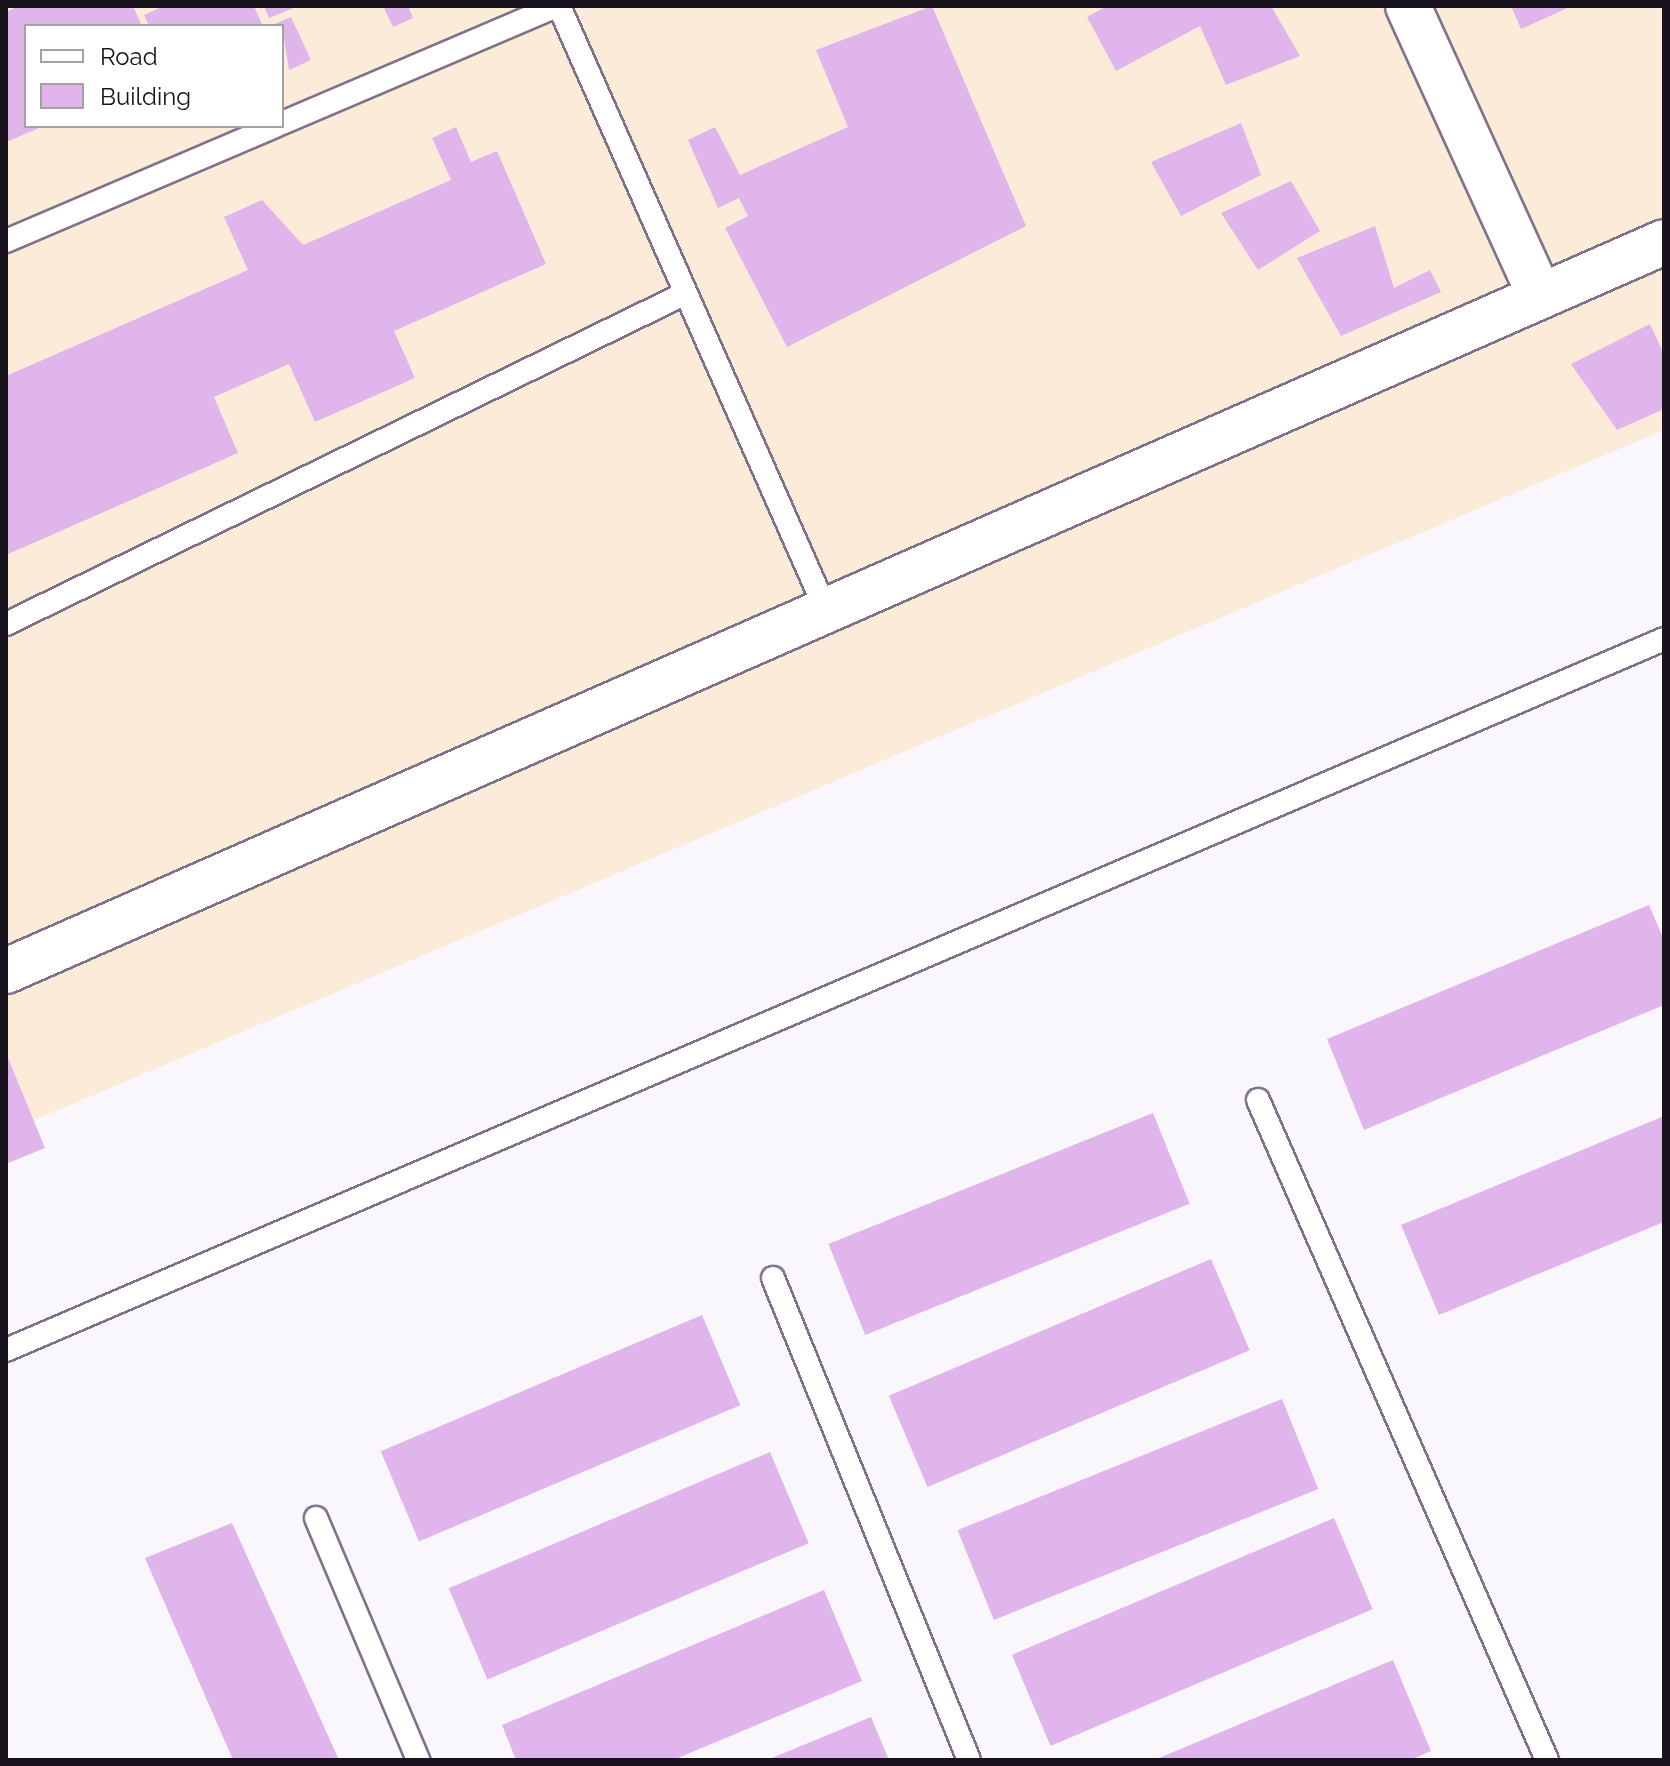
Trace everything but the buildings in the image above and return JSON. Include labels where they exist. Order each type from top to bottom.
[{"type":"street","points":[[1408,6],[1540,296]]},
{"type":"street","points":[[6,971],[1664,242]]},
{"type":"lane","points":[[284,122],[557,6],[826,610]]},
{"type":"lane","points":[[6,241],[270,128]]},
{"type":"lane","points":[[6,624],[684,294]]},
{"type":"lane","points":[[6,1350],[1664,639]]},
{"type":"lane","points":[[1258,1100],[1547,1760]]},
{"type":"lane","points":[[773,1278],[969,1760]]},
{"type":"lane","points":[[316,1518],[418,1760]]},
{"type":"shaded area","points":[[6,6],[1664,6],[1664,430],[6,1132]]}]
